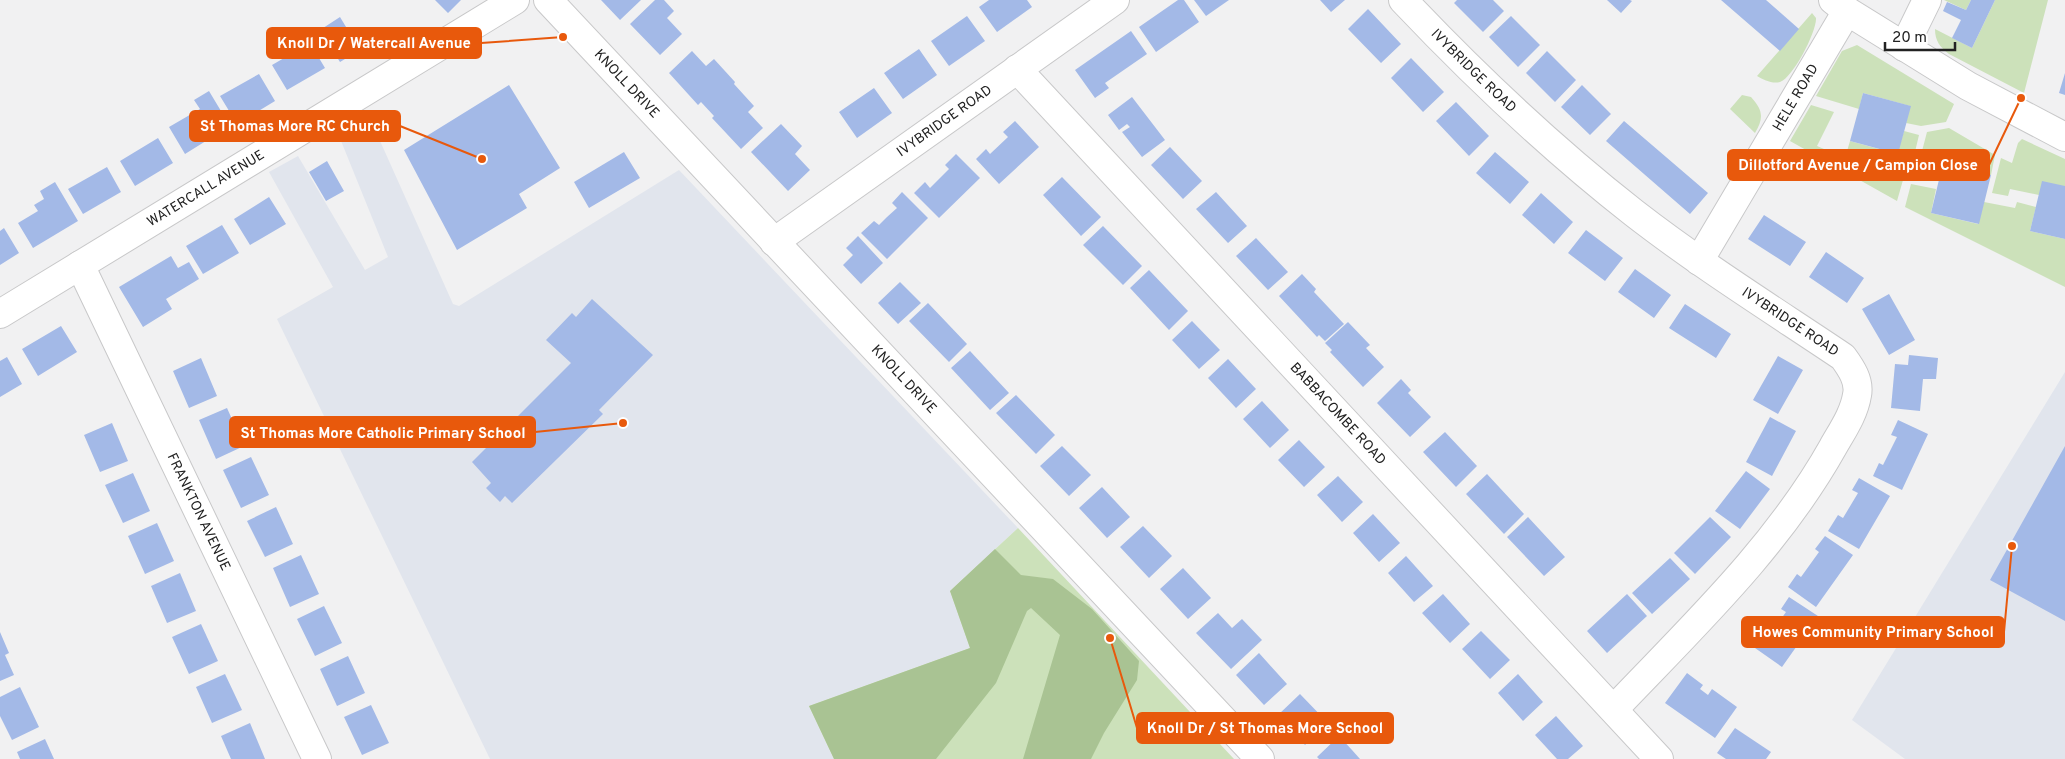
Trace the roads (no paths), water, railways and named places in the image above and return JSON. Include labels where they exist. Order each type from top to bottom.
[{"type":"street","name":"WATERCALL AVENUE","points":[[0,314],[515,0]]},
{"type":"street","name":"KNOLL DRIVE","points":[[548,0],[1260,759]]},
{"type":"street","name":"IVYBRIDGE ROAD","points":[[774,242],[1115,0]]},
{"type":"street","name":"IVYBRIDGE ROAD","points":[[1403,0],[1543,138],[1635,214],[1699,261],[1843,357],[1855,377],[1858,394],[1854,409],[1817,476],[1789,517],[1720,597],[1614,709]]},
{"type":"street","points":[[1904,47],[1927,0]]},
{"type":"street","name":"HELE ROAD","points":[[1699,261],[1840,6]]},
{"type":"street","points":[[1840,6],[1968,86],[2065,137]]},
{"type":"street","name":"BABBACOMBE ROAD","points":[[1017,69],[1659,759]]},
{"type":"street","name":"FRANKTON AVENUE","points":[[80,265],[317,759]]},
{"type":"place","name":"Knoll Dr / Watercall Avenue","points":[[563,37]]},
{"type":"place","name":"Dillotford Avenue / Campion Close","points":[[2021,98]]},
{"type":"place","name":"St Thomas More RC Church","points":[[482,159]]},
{"type":"place","name":"St Thomas More Catholic Primary School","points":[[623,423]]},
{"type":"place","name":"Howes Community Primary School","points":[[2012,546]]},
{"type":"place","name":"Knoll Dr / St Thomas More School","points":[[1110,638]]}]
